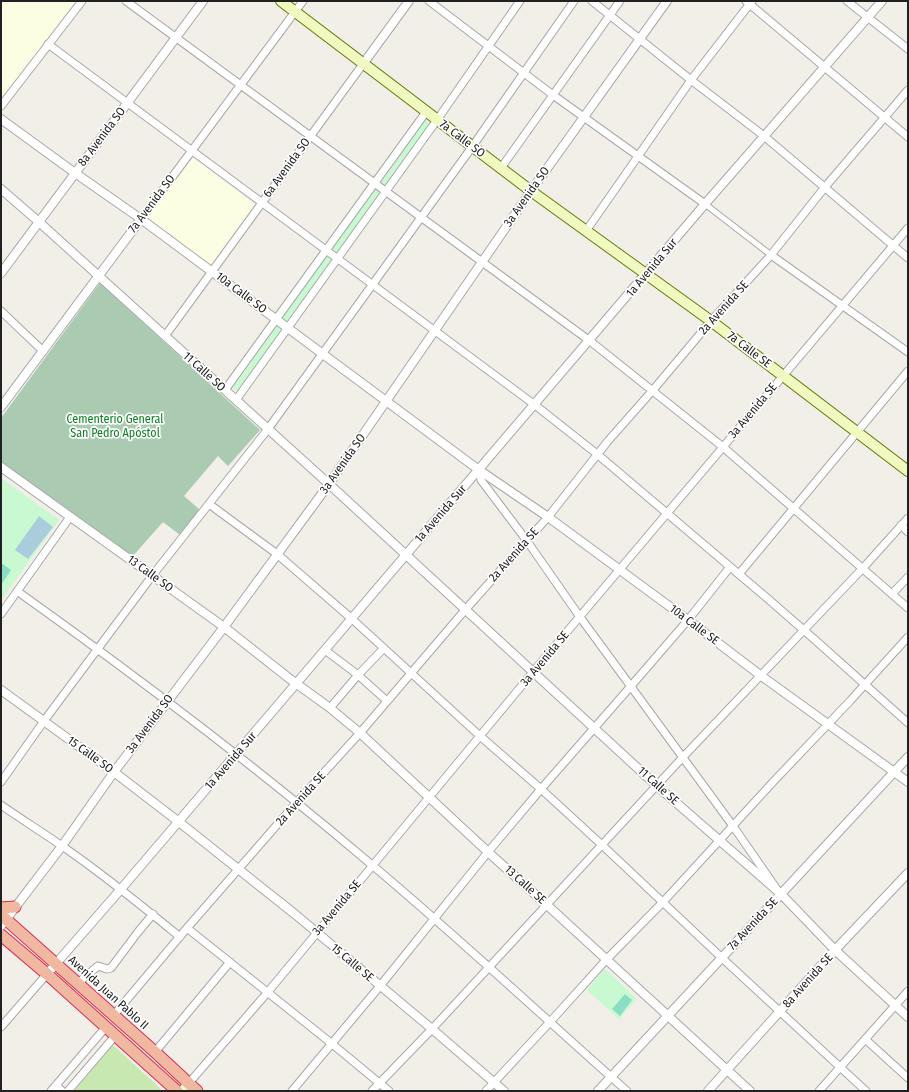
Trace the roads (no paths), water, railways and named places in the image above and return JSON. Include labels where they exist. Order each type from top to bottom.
[{"type":"highway","points":[[1,908],[15,906]]},
{"type":"highway","name":"Avenida Juan Pablo II","points":[[3,920],[56,963],[155,1052],[181,1087]]},
{"type":"highway","points":[[1,935],[47,974],[115,1036],[181,1087]]},
{"type":"main road","name":"7a Calle SO","points":[[281,1],[472,147],[647,274]]},
{"type":"main road","name":"7a Calle SE","points":[[647,274],[908,471]]},
{"type":"street","points":[[1,106],[82,1]]},
{"type":"street","points":[[126,1],[590,341],[722,447],[908,608]]},
{"type":"street","name":"8a Avenida SO","points":[[1,272],[203,1]]},
{"type":"street","name":"7a Avenida SO","points":[[1,407],[303,1]]},
{"type":"street","name":"6a Avenida SO","points":[[165,336],[409,1]]},
{"type":"street","points":[[429,1],[553,95],[705,204],[771,255],[908,352]]},
{"type":"street","points":[[236,400],[437,120],[520,1]]},
{"type":"street","points":[[1,782],[152,576],[268,429],[472,147],[574,1]]},
{"type":"street","points":[[592,1],[764,136],[908,258]]},
{"type":"street","points":[[501,168],[620,1]]},
{"type":"street","name":"3a Avenida SO","points":[[3,920],[62,846],[114,772],[224,627],[329,484],[531,191],[667,1]]},
{"type":"street","points":[[847,1],[908,49]]},
{"type":"street","name":"1a Avenida Sur","points":[[1,1027],[179,822],[590,341],[705,204],[882,1]]},
{"type":"street","points":[[586,231],[691,80],[749,2],[908,137]]},
{"type":"street","points":[[48,44],[535,405],[597,454],[739,574],[908,723]]},
{"type":"street","name":"2a Avenida SE","points":[[114,1015],[180,936],[297,802],[360,733],[465,610],[527,541],[597,454],[711,321],[771,255],[825,187],[908,90]]},
{"type":"street","points":[[224,390],[426,112]]},
{"type":"street","name":"10a Calle SO","points":[[1,119],[75,173],[141,218],[479,470]]},
{"type":"street","name":"11 Calle SO","points":[[1,189],[329,484],[406,556]]},
{"type":"street","name":"3a Avenida SE","points":[[181,1087],[267,993],[533,672],[908,228]]},
{"type":"street","points":[[1,312],[43,351]]},
{"type":"street","points":[[739,574],[908,371]]},
{"type":"street","name":"13 Calle SO","points":[[1,467],[224,627],[297,683]]},
{"type":"street","points":[[479,470],[481,480],[527,541],[580,617],[781,894]]},
{"type":"street","name":"10a Calle SE","points":[[479,470],[548,516],[760,675],[908,782]]},
{"type":"street","points":[[209,504],[277,554],[352,619],[602,845],[866,1091]]},
{"type":"street","points":[[1,614],[70,517]]},
{"type":"street","points":[[372,1091],[490,967],[683,757],[863,568],[908,518]]},
{"type":"street","points":[[901,525],[908,532]]},
{"type":"street","name":"11 Calle SE","points":[[406,556],[657,786],[781,894],[835,950],[908,1017]]},
{"type":"street","points":[[292,1091],[380,986],[488,852],[688,620],[730,567]]},
{"type":"street","points":[[892,594],[908,577]]},
{"type":"street","points":[[18,591],[167,701],[297,802],[435,918],[627,1091]]},
{"type":"street","points":[[486,1091],[606,960],[663,902],[908,637]]},
{"type":"street","points":[[330,708],[358,675],[384,648]]},
{"type":"street","points":[[325,650],[358,675],[387,701]]},
{"type":"street","name":"13 Calle SE","points":[[297,683],[360,733],[429,798],[750,1091]]},
{"type":"street","name":"15 Calle SO","points":[[1,690],[114,772],[179,822]]},
{"type":"street","name":"7a Avenida SE","points":[[598,1091],[908,757]]},
{"type":"street","points":[[1,805],[62,846],[121,889],[180,936]]},
{"type":"street","name":"15 Calle SE","points":[[179,822],[432,1029],[504,1091]]},
{"type":"street","name":"8a Avenida SE","points":[[708,1091],[835,950],[908,873]]},
{"type":"street","points":[[78,983],[98,966],[111,968],[153,914]]},
{"type":"street","points":[[187,928],[389,1091]]},
{"type":"street","points":[[155,1052],[230,962]]},
{"type":"street","points":[[819,1091],[908,991]]},
{"type":"street","points":[[51,1091],[106,1027]]},
{"type":"street","points":[[68,1091],[115,1036]]},
{"type":"street","points":[[865,1039],[908,1078]]},
{"type":"street","points":[[84,1052],[94,1060]]},
{"type":"street","points":[[56,1085],[62,1091]]},
{"type":"water","points":[[39,516],[53,527],[28,559],[15,550]]},
{"type":"park label","name":"Cementerio General San Pedro Apóstol","points":[[115,427]]}]
